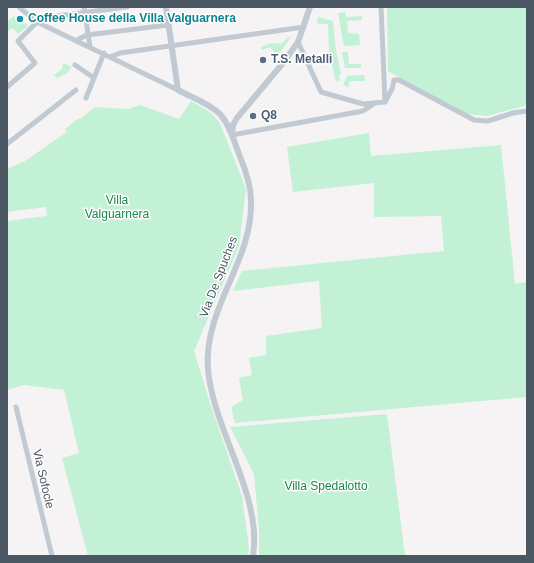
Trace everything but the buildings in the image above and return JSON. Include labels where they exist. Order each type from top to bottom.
[{"type":"street","name":"Via De Spuches","points":[[19,7],[35,21],[112,56],[206,104],[221,115],[232,135],[250,189],[252,203],[248,229],[240,256],[210,332],[208,364],[213,399],[248,501],[254,525],[253,556]]},
{"type":"street","points":[[84,7],[90,47]]},
{"type":"street","points":[[7,87],[35,63],[18,41],[35,21],[127,7]]},
{"type":"street","points":[[166,7],[178,90]]},
{"type":"street","points":[[310,7],[298,42],[283,63],[237,118],[233,125],[232,135],[363,111],[375,103]]},
{"type":"street","points":[[381,7],[385,102]]},
{"type":"street","points":[[77,40],[88,35],[168,25]]},
{"type":"street","points":[[112,56],[120,53],[171,45],[304,27]]},
{"type":"street","points":[[298,42],[321,92],[363,104],[385,102]]},
{"type":"street","points":[[86,98],[104,53]]},
{"type":"street","points":[[75,65],[94,78]]},
{"type":"street","points":[[385,102],[392,89],[394,80],[399,80],[474,120],[488,121],[512,113],[527,112]]},
{"type":"street","points":[[7,144],[76,90]]},
{"type":"street","points":[[221,115],[228,118],[237,118]]},
{"type":"street","name":"Via Sofocle","points":[[16,407],[52,556]]},
{"type":"green space","points":[[387,7],[527,7],[527,103],[524,106],[487,116],[466,114],[388,71]]},
{"type":"green space","points":[[345,12],[346,17],[362,16],[362,20],[347,21],[348,33],[359,34],[360,45],[344,46],[338,13]]},
{"type":"green space","points":[[14,16],[19,22],[26,23],[28,26],[18,34],[13,28],[7,32],[7,22]]},
{"type":"green space","points":[[318,17],[333,21],[336,50],[341,75],[339,75],[340,80],[336,82],[329,52],[328,24],[317,24]]},
{"type":"green space","points":[[291,37],[277,56],[270,47],[262,50],[261,47],[271,43],[281,44]]},
{"type":"green space","points":[[342,52],[348,52],[349,64],[361,64],[361,68],[345,68]]},
{"type":"green space","points":[[63,63],[72,67],[67,73],[57,78],[54,75],[62,69]]},
{"type":"green space","points":[[364,75],[365,81],[349,81],[349,87],[343,85],[347,76]]},
{"type":"green space","name":"Villa Valguarnera","points":[[191,101],[210,112],[220,123],[246,189],[239,246],[194,351],[242,496],[249,548],[248,556],[88,556],[62,458],[79,453],[64,390],[24,385],[7,390],[7,221],[47,216],[46,207],[7,212],[7,169],[25,161],[67,132],[65,129],[95,107],[128,109],[140,105],[179,119]]},
{"type":"green space","points":[[369,133],[371,156],[501,145],[515,284],[527,282],[527,397],[235,423],[231,407],[243,400],[239,378],[252,375],[249,358],[266,355],[266,336],[322,328],[319,281],[233,291],[242,271],[444,251],[441,216],[374,217],[374,183],[293,192],[287,147]]},
{"type":"green space","name":"Villa Spedalotto","points":[[387,414],[405,556],[259,556],[259,530],[254,474],[230,427]]},
{"type":"place","name":"Coffee House della Villa Valguarnera","points":[[20,19]]},
{"type":"place","name":"T.S. Metalli","points":[[263,60]]},
{"type":"place","name":"Q8","points":[[253,116]]}]
